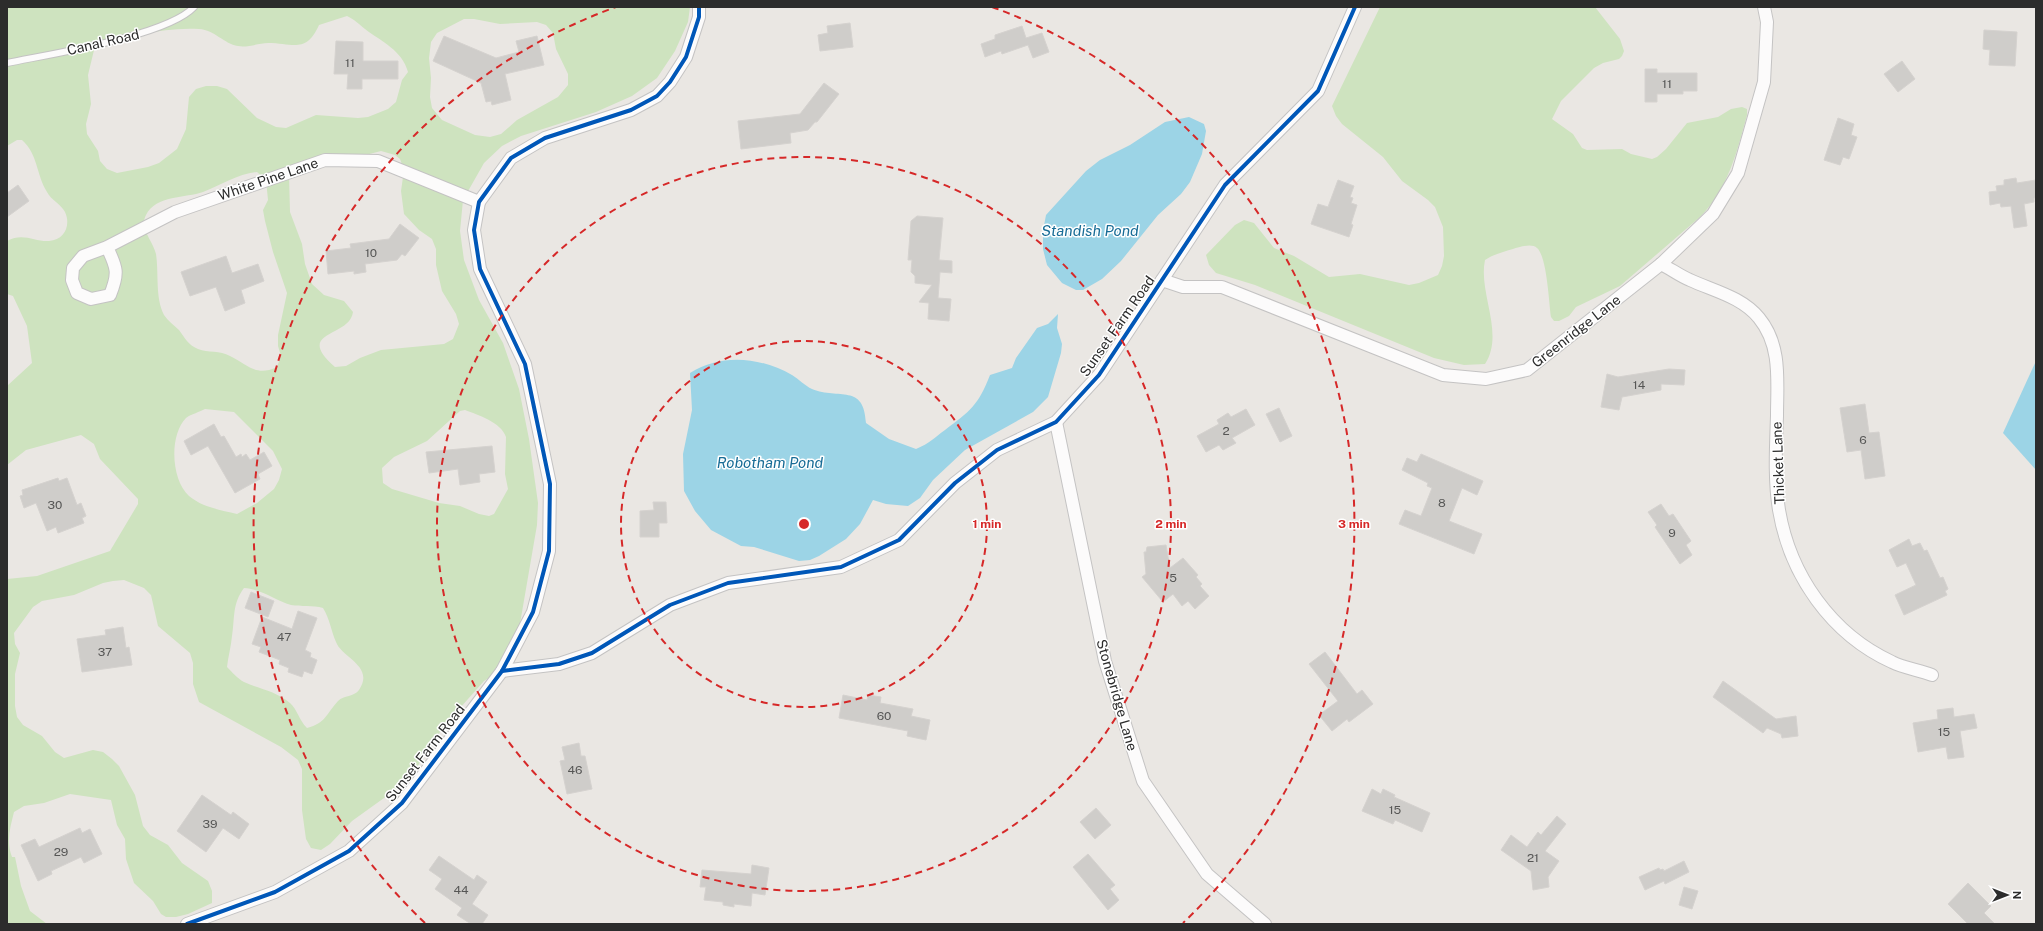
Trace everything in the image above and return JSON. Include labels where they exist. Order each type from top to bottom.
[{"type":"street","name":"Sunset Farm Road","points":[[187,924],[275,892],[349,851],[402,803],[502,671],[533,612],[549,550],[550,484],[525,364],[480,270],[474,230],[479,202],[511,158],[545,138],[631,110],[657,96],[670,82],[686,57],[699,17],[699,7]]},
{"type":"street","name":"Sunset Farm Road","points":[[502,671],[559,664],[592,653],[670,605],[728,583],[841,567],[899,540],[955,484],[997,450],[1056,422],[1099,375],[1225,184],[1318,91],[1355,7]]},
{"type":"street","name":"Greenridge Lane","points":[[1162,280],[1183,287],[1222,287],[1443,375],[1486,379],[1527,370],[1662,264],[1713,214],[1738,173],[1764,82],[1767,22],[1764,7]]},
{"type":"street","name":"White Pine Lane","points":[[107,247],[114,261],[117,278],[110,295],[91,299],[78,293],[72,280],[73,268],[83,256],[107,247],[175,212],[325,160],[378,160],[479,202]]},
{"type":"street","name":"Thicket Lane","points":[[1662,264],[1688,280],[1748,306],[1759,318],[1769,333],[1775,349],[1778,372],[1776,466],[1779,510],[1785,537],[1796,567],[1813,597],[1852,638],[1892,662],[1932,675]]},
{"type":"street","name":"Stonebridge Lane","points":[[1056,422],[1105,661],[1143,781],[1207,874],[1265,924]]},
{"type":"lane","name":"Canal Road","points":[[7,64],[142,34],[186,15],[194,7]]},
{"type":"green space","points":[[7,7],[690,7],[688,22],[675,51],[657,78],[632,96],[596,112],[521,136],[502,146],[484,163],[463,200],[460,231],[464,260],[479,300],[503,343],[519,389],[529,439],[538,503],[537,525],[517,641],[503,669],[484,681],[444,726],[415,770],[408,778],[391,793],[352,821],[330,844],[321,850],[311,848],[306,839],[302,810],[302,769],[298,760],[281,747],[199,702],[193,684],[193,663],[190,653],[158,626],[151,595],[144,588],[124,580],[113,581],[103,583],[74,595],[42,601],[33,607],[14,633],[15,644],[20,653],[15,674],[15,706],[17,717],[23,725],[42,736],[55,752],[64,758],[93,750],[103,752],[112,759],[119,766],[135,795],[143,826],[150,835],[168,845],[182,863],[208,881],[212,891],[212,903],[188,914],[176,917],[166,917],[161,914],[153,901],[134,883],[126,859],[125,839],[117,825],[111,800],[70,794],[44,803],[24,806],[14,812],[9,834],[10,851],[12,857],[15,857],[21,886],[30,911],[47,924],[7,924],[7,579],[37,576],[110,551],[138,504],[138,499],[100,459],[94,444],[81,435],[26,450],[7,465],[7,386],[32,363],[27,326],[13,296],[7,294],[7,241],[18,237],[44,241],[55,240],[63,235],[67,227],[67,217],[59,204],[47,192],[43,185],[34,158],[22,140],[17,140],[7,146]],"holes":[[[347,16],[391,47],[401,58],[408,72],[402,80],[396,102],[388,109],[368,117],[358,118],[316,115],[286,128],[276,127],[257,118],[227,89],[217,86],[206,86],[196,89],[189,97],[186,129],[177,149],[159,163],[148,167],[117,173],[107,169],[100,161],[98,151],[87,134],[86,124],[91,104],[88,75],[95,46],[146,33],[186,29],[205,30],[215,34],[228,43],[242,46],[268,43],[298,45],[309,40],[319,25]],[[464,19],[474,19],[500,24],[537,22],[546,25],[553,33],[556,49],[568,74],[568,85],[558,97],[517,120],[501,134],[490,137],[475,135],[442,120],[432,108],[430,97],[431,78],[429,58],[431,42],[437,33]],[[381,151],[395,155],[400,159],[404,170],[401,191],[404,214],[419,230],[432,239],[436,249],[436,265],[442,291],[456,314],[459,324],[453,339],[444,344],[381,350],[360,358],[346,366],[335,367],[324,355],[320,346],[321,340],[350,320],[353,312],[344,301],[324,295],[312,284],[305,264],[302,244],[290,212],[289,175]],[[257,172],[266,180],[268,200],[263,210],[265,221],[273,252],[287,293],[278,335],[278,346],[281,356],[277,367],[263,371],[252,369],[226,354],[202,350],[195,347],[189,343],[164,315],[159,301],[156,254],[144,225],[146,215],[157,204],[172,198],[203,192],[243,175]],[[205,409],[234,412],[273,451],[282,469],[279,480],[274,489],[257,503],[237,514],[212,508],[194,500],[189,496],[183,489],[179,479],[174,457],[177,435],[186,418]],[[465,410],[476,414],[499,427],[506,437],[505,474],[508,489],[494,514],[489,516],[479,514],[460,506],[439,503],[392,489],[383,483],[382,468],[394,457],[427,441],[460,411]],[[244,588],[262,592],[291,605],[323,608],[339,648],[360,668],[363,675],[363,682],[359,690],[354,694],[340,699],[322,721],[307,728],[292,705],[285,699],[244,682],[227,667],[237,600]]]},
{"type":"green space","points":[[1380,7],[1595,7],[1620,39],[1624,51],[1619,59],[1603,63],[1594,68],[1561,101],[1552,119],[1573,134],[1582,148],[1587,150],[1622,149],[1631,154],[1652,159],[1657,157],[1666,149],[1687,123],[1718,117],[1731,109],[1742,107],[1747,109],[1747,115],[1735,156],[1725,182],[1710,206],[1700,217],[1620,286],[1576,307],[1569,316],[1559,321],[1554,321],[1551,317],[1543,260],[1537,248],[1532,246],[1522,246],[1499,253],[1485,260],[1485,286],[1492,326],[1492,339],[1490,352],[1485,364],[1464,365],[1434,358],[1255,285],[1216,273],[1209,265],[1206,255],[1235,225],[1244,220],[1254,223],[1274,248],[1294,256],[1329,277],[1360,274],[1409,285],[1419,283],[1438,275],[1444,256],[1443,227],[1435,207],[1402,181],[1383,157],[1342,124],[1336,116],[1332,106]]},
{"type":"water","name":"Standish Pond","points":[[1189,117],[1204,124],[1206,131],[1202,154],[1190,182],[1181,194],[1158,215],[1121,261],[1102,279],[1083,290],[1076,290],[1062,283],[1047,265],[1043,249],[1043,231],[1046,215],[1086,171],[1100,160],[1130,145],[1165,122]]},
{"type":"water","name":"Robotham Pond","points":[[1058,314],[1057,328],[1062,344],[1061,353],[1048,397],[1033,412],[965,450],[933,480],[920,498],[908,506],[886,504],[873,500],[860,524],[846,539],[819,556],[810,560],[799,561],[754,547],[741,546],[711,530],[695,511],[684,491],[683,454],[692,410],[690,373],[702,367],[715,362],[728,360],[754,361],[780,369],[792,375],[812,389],[822,392],[848,395],[861,402],[866,423],[889,439],[916,449],[925,445],[961,418],[977,401],[990,375],[1012,368],[1016,358],[1037,328],[1048,324]]},
{"type":"water","points":[[2036,361],[2036,470],[2003,433]]},
{"type":"building","points":[[850,23],[853,47],[820,51],[818,35],[828,33],[827,26]]},
{"type":"building","points":[[1022,26],[1026,38],[1042,33],[1049,52],[1033,58],[1028,45],[1002,54],[1001,51],[985,57],[981,44],[995,39],[995,35]]},
{"type":"building","points":[[1984,30],[2017,32],[2015,66],[1989,65],[1990,50],[1983,49]]},
{"type":"building","points":[[444,36],[496,58],[519,52],[516,41],[537,36],[544,65],[505,74],[511,100],[492,105],[491,101],[486,102],[481,83],[433,61]]},
{"type":"building","points":[[336,41],[363,42],[363,61],[398,61],[398,79],[362,79],[362,89],[347,89],[348,74],[334,74]]},
{"type":"building","points":[[1902,61],[1915,79],[1898,92],[1884,74]]},
{"type":"building","points":[[1645,69],[1657,69],[1657,73],[1697,73],[1697,91],[1683,91],[1683,94],[1657,94],[1657,102],[1645,102]]},
{"type":"building","points":[[824,83],[839,94],[817,122],[815,122],[808,130],[790,133],[791,143],[741,149],[738,121],[800,114]]},
{"type":"building","points":[[1838,118],[1854,124],[1851,135],[1857,137],[1849,159],[1843,157],[1840,165],[1824,160]]},
{"type":"building","points":[[2016,178],[2017,183],[2036,180],[2036,198],[2034,198],[2034,202],[2024,204],[2027,226],[2014,228],[2011,206],[2001,207],[2000,203],[1990,205],[1989,192],[1997,191],[1996,186],[2004,185],[2004,180]]},
{"type":"building","points":[[1338,180],[1354,186],[1350,197],[1353,198],[1351,203],[1357,205],[1351,224],[1353,225],[1349,237],[1311,224],[1318,204],[1328,207]]},
{"type":"building","points":[[18,185],[29,201],[7,217],[7,193]]},
{"type":"building","points":[[917,216],[943,218],[939,260],[952,261],[952,273],[940,272],[938,298],[951,299],[949,321],[928,319],[929,303],[919,302],[932,285],[915,283],[915,276],[911,272],[912,260],[908,260],[911,221]]},
{"type":"building","points":[[400,224],[419,238],[405,256],[402,254],[397,260],[365,264],[366,272],[354,274],[354,271],[328,274],[326,251],[351,248],[350,244],[389,239]]},
{"type":"building","points":[[226,256],[232,273],[258,264],[264,281],[241,290],[245,303],[225,311],[216,287],[190,296],[181,272]]},
{"type":"building","points":[[1669,369],[1685,370],[1684,385],[1661,384],[1661,390],[1622,397],[1619,410],[1601,407],[1607,374],[1618,377]]},
{"type":"building","points":[[1865,404],[1869,433],[1879,432],[1885,476],[1865,479],[1861,450],[1847,452],[1840,408]]},
{"type":"building","points":[[1279,408],[1292,436],[1280,442],[1266,414]]},
{"type":"building","points":[[1246,409],[1255,425],[1232,438],[1236,443],[1223,450],[1219,445],[1206,452],[1197,436],[1219,424],[1217,420],[1228,413],[1231,417]]},
{"type":"building","points":[[214,424],[221,437],[224,436],[236,457],[241,454],[242,457],[246,454],[250,460],[264,452],[272,466],[258,474],[260,479],[235,493],[208,446],[191,455],[184,441]]},
{"type":"building","points":[[492,446],[495,472],[479,474],[480,482],[460,485],[458,469],[429,473],[426,452]]},
{"type":"building","points":[[1421,454],[1483,481],[1477,495],[1462,488],[1449,521],[1482,534],[1474,554],[1399,524],[1405,510],[1421,516],[1432,488],[1427,486],[1428,483],[1402,470],[1407,458],[1417,462]]},
{"type":"building","points":[[58,478],[59,481],[67,478],[77,505],[81,503],[86,516],[82,518],[84,523],[58,533],[56,527],[47,531],[36,503],[24,508],[20,496],[23,495],[22,490]]},
{"type":"building","points":[[653,502],[666,502],[667,523],[659,523],[659,537],[640,537],[640,511],[654,510]]},
{"type":"building","points":[[1661,504],[1669,516],[1673,514],[1691,541],[1686,545],[1692,555],[1680,564],[1655,527],[1657,525],[1648,512]]},
{"type":"building","points":[[1909,539],[1912,546],[1920,543],[1924,551],[1927,550],[1940,578],[1943,577],[1948,589],[1945,591],[1947,595],[1904,615],[1895,595],[1916,585],[1906,563],[1897,567],[1889,550]]},
{"type":"building","points":[[1166,545],[1170,568],[1183,558],[1198,575],[1196,577],[1202,584],[1200,586],[1209,596],[1195,609],[1188,601],[1182,606],[1173,594],[1163,602],[1142,577],[1146,574],[1144,552],[1146,552],[1147,547]]},
{"type":"building","points":[[251,592],[274,601],[268,617],[245,608]]},
{"type":"building","points":[[298,611],[317,618],[305,650],[311,653],[310,657],[317,660],[312,674],[304,671],[302,677],[288,672],[289,668],[279,664],[280,660],[259,652],[261,647],[252,644],[262,617],[292,629]]},
{"type":"building","points":[[123,627],[126,648],[129,647],[132,665],[82,672],[77,639],[106,635],[105,630]]},
{"type":"building","points":[[1325,652],[1357,694],[1362,690],[1373,704],[1349,722],[1347,719],[1332,731],[1319,715],[1338,701],[1309,664]]},
{"type":"building","points":[[1723,681],[1776,719],[1796,716],[1798,736],[1782,738],[1781,734],[1767,728],[1763,733],[1713,697]]},
{"type":"building","points":[[843,695],[867,700],[868,695],[881,697],[880,703],[913,709],[911,716],[930,720],[926,740],[907,736],[908,731],[839,718]]},
{"type":"building","points":[[1953,708],[1954,717],[1974,714],[1977,728],[1960,731],[1964,757],[1948,759],[1946,747],[1918,752],[1913,723],[1938,719],[1937,710]]},
{"type":"building","points":[[579,743],[581,756],[585,756],[592,789],[567,794],[560,761],[565,760],[562,747]]},
{"type":"building","points":[[1372,789],[1381,794],[1383,789],[1395,795],[1394,797],[1430,813],[1422,832],[1395,820],[1393,824],[1362,811]]},
{"type":"building","points":[[202,795],[231,815],[233,812],[249,824],[239,839],[223,828],[206,852],[177,831]]},
{"type":"building","points":[[1096,808],[1111,825],[1095,839],[1080,822]]},
{"type":"building","points":[[1557,816],[1566,824],[1545,851],[1559,861],[1548,877],[1549,887],[1533,890],[1531,871],[1501,850],[1511,835],[1527,847],[1538,832],[1541,835]]},
{"type":"building","points":[[80,828],[82,833],[90,829],[102,854],[84,863],[81,857],[51,871],[52,874],[38,881],[21,845],[35,839],[39,847]]},
{"type":"building","points":[[1088,854],[1115,885],[1110,889],[1119,900],[1108,910],[1073,867]]},
{"type":"building","points":[[439,856],[474,880],[477,875],[487,882],[472,904],[488,915],[482,924],[471,924],[457,915],[462,908],[435,889],[442,879],[429,870]]},
{"type":"building","points":[[1684,861],[1689,872],[1665,884],[1664,881],[1645,890],[1639,877],[1659,868],[1660,870],[1663,869],[1664,871]]},
{"type":"building","points":[[752,865],[769,868],[765,895],[752,893],[751,906],[734,904],[734,907],[723,905],[723,902],[704,900],[706,887],[700,887],[702,870],[751,874]]},
{"type":"building","points":[[1968,883],[1991,906],[1984,913],[1995,924],[1968,924],[1948,904]]},
{"type":"building","points":[[1684,887],[1698,891],[1692,909],[1679,905]]},
{"type":"cycle path","points":[[187,924],[275,892],[349,851],[402,803],[502,671],[533,612],[549,551],[550,484],[525,364],[480,269],[474,230],[479,202],[511,158],[545,138],[631,110],[657,96],[670,82],[686,57],[699,17],[699,7]]},
{"type":"cycle path","points":[[502,671],[559,664],[592,653],[670,605],[728,583],[841,567],[899,540],[955,483],[997,450],[1056,422],[1099,375],[1225,185],[1318,91],[1355,7]]}]
